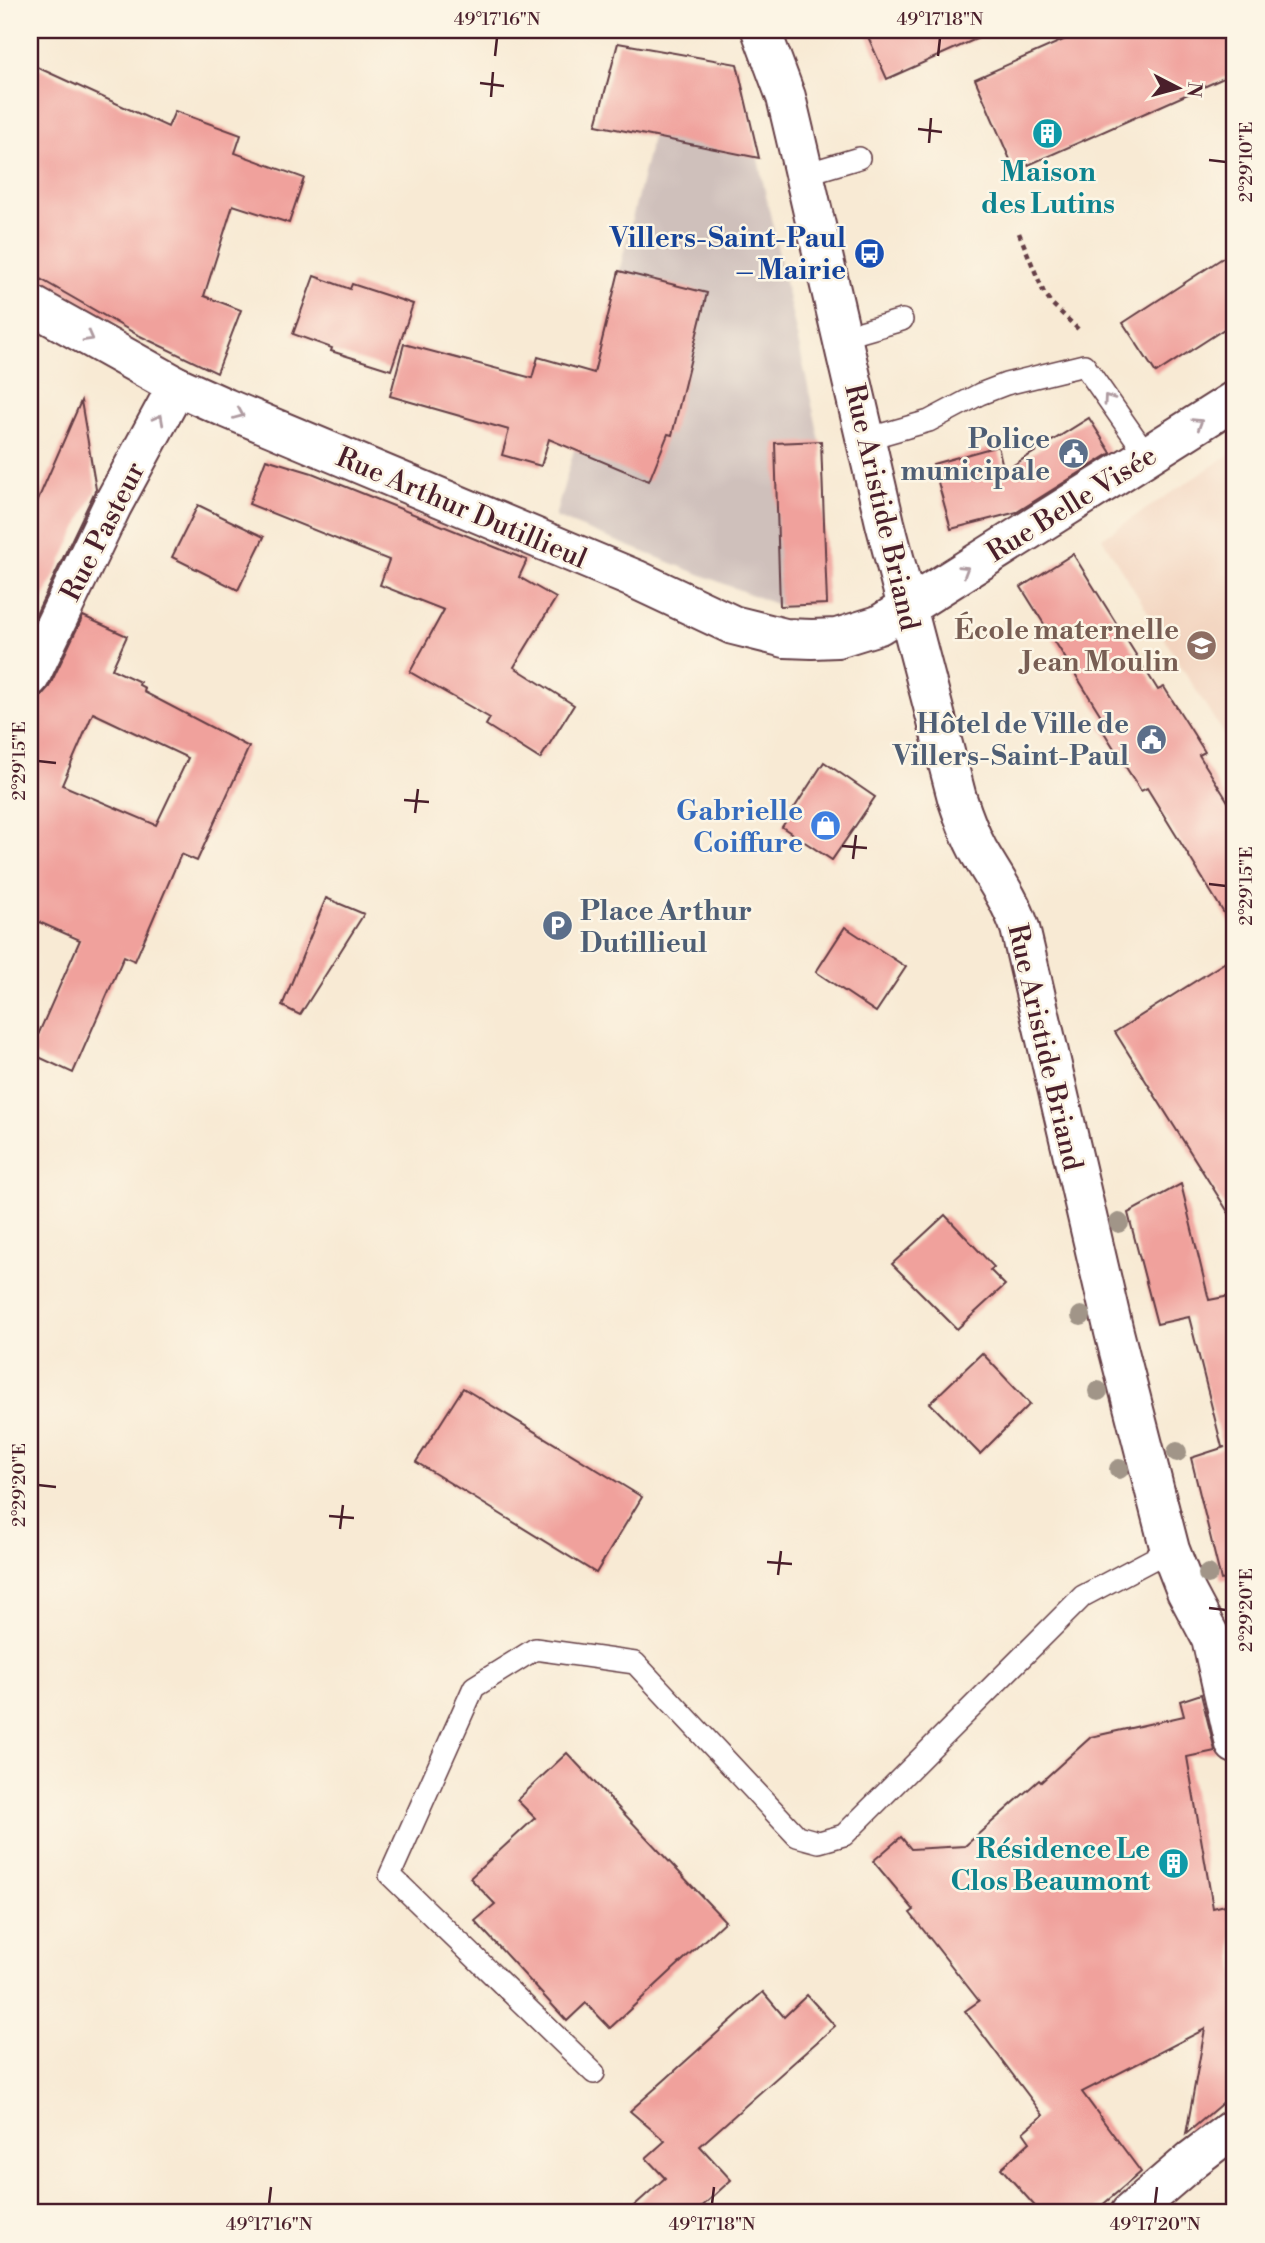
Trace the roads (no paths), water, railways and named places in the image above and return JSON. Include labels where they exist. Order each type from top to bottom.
[{"type":"street","name":"Rue Aristide Briand","points":[[761,30],[786,97],[907,607],[965,824],[1012,905],[1020,928],[1114,1332],[1170,1550],[1186,1591],[1210,1638],[1235,1744]]},
{"type":"street","name":"Rue Arthur Dutillieul","points":[[30,304],[177,386],[665,592],[713,617],[785,638],[837,638],[879,625],[907,607]]},
{"type":"street","name":"Rue Pasteur","points":[[30,677],[112,506],[177,386]]},
{"type":"street","name":"Rue Belle Visée","points":[[907,607],[1235,400]]},
{"type":"street","points":[[1130,2213],[1235,2127]]},
{"type":"lane","points":[[805,174],[859,159]]},
{"type":"lane","points":[[843,337],[902,320]]},
{"type":"lane","points":[[866,439],[929,421],[980,394],[1006,384],[1084,365],[1147,455]]},
{"type":"lane","points":[[594,2073],[390,1875],[474,1687],[535,1649],[635,1663],[797,1836],[819,1842],[844,1835],[1083,1596],[1170,1550]]},
{"type":"place","name":"Maison des Lutins","points":[[1048,134]]},
{"type":"place","name":"Villers-Saint-Paul – Mairie","points":[[869,253]]},
{"type":"place","name":"Police municipale","points":[[1073,454]]},
{"type":"place","name":"École maternelle Jean Moulin","points":[[1202,645]]},
{"type":"place","name":"Hôtel de Ville de Villers-Saint-Paul","points":[[1152,739]]},
{"type":"place","name":"Gabrielle Coiffure","points":[[826,826]]},
{"type":"place","name":"Place Arthur Dutillieul","points":[[557,926]]},
{"type":"place","name":"Résidence Le Clos Beaumont","points":[[1173,1864]]}]
